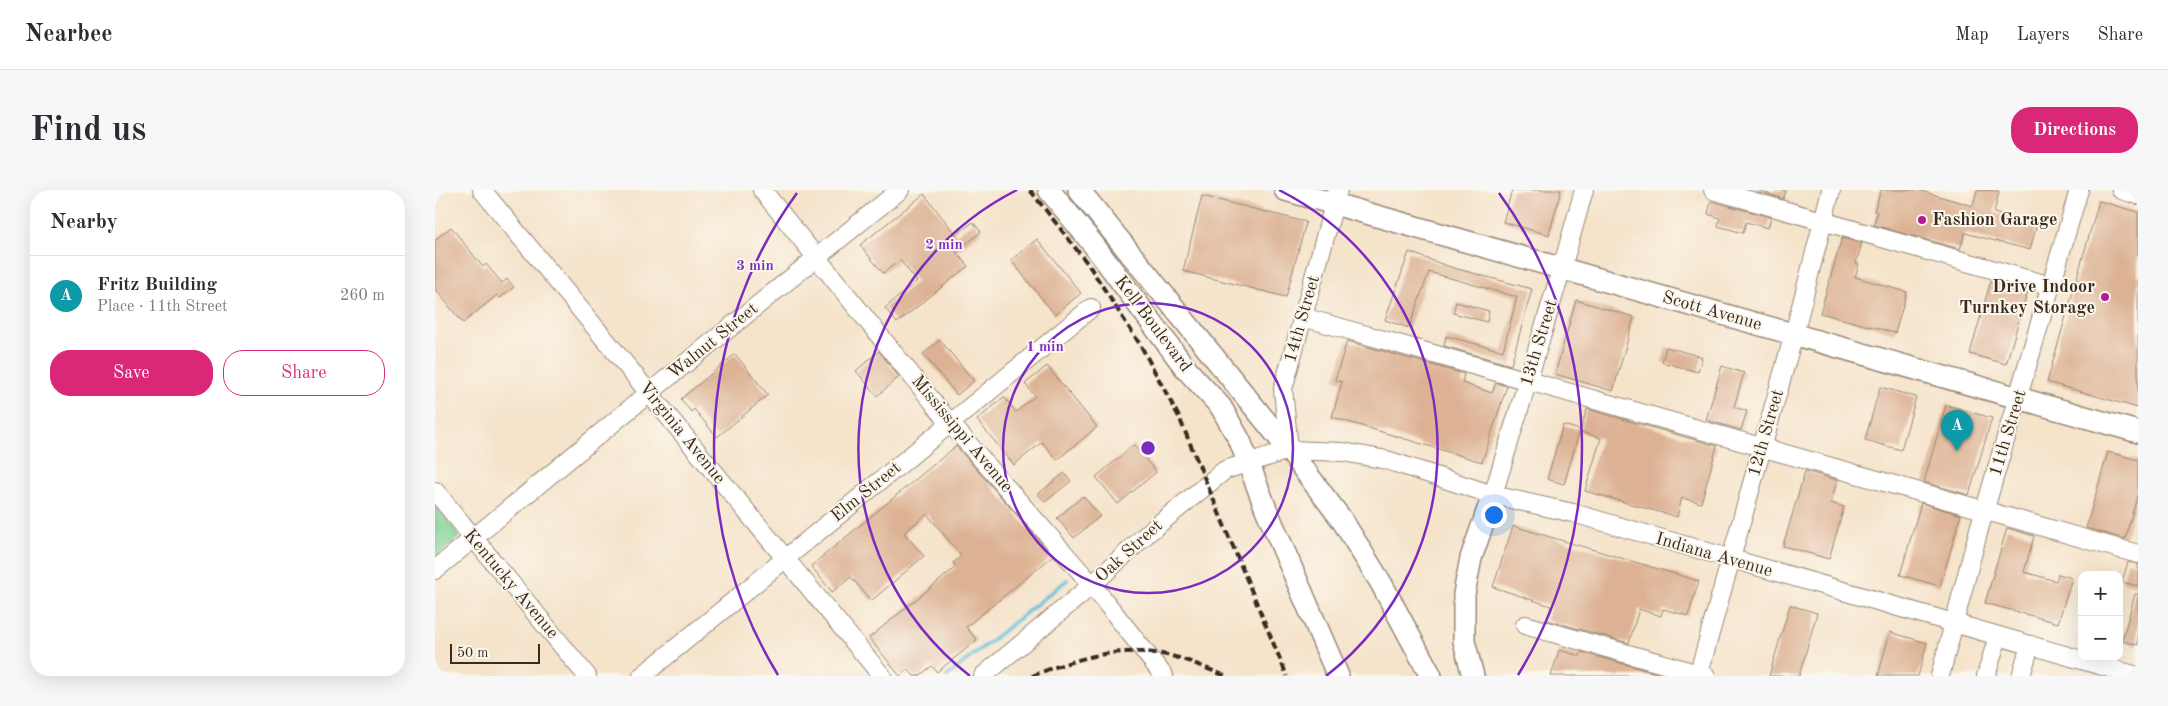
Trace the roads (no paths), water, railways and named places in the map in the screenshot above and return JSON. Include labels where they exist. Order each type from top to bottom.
[{"type":"main road","name":"Kell Boulevard","points":[[1049,190],[1093,244],[1187,370],[1221,407],[1240,441],[1266,509],[1312,612],[1335,670]]},
{"type":"main road","name":"Kell Boulevard","points":[[1079,190],[1289,450],[1352,536],[1381,584],[1431,676]]},
{"type":"main road","name":"Scott Avenue","points":[[1285,190],[1336,197],[1562,268],[2138,432]]},
{"type":"main road","points":[[1473,676],[1463,641],[1465,594],[1471,558],[1493,495]]},
{"type":"street","name":"Virginia Avenue","points":[[482,190],[882,676]]},
{"type":"street","name":"Mississippi Avenue","points":[[762,190],[950,423],[1092,585],[1165,676]]},
{"type":"street","name":"Walnut Street","points":[[435,570],[649,393],[900,190]]},
{"type":"street","name":"13th Street","points":[[1493,495],[1584,190]]},
{"type":"street","points":[[1713,190],[2051,286]]},
{"type":"street","name":"12th Street","points":[[1701,675],[1730,559],[1794,334],[1831,190]]},
{"type":"street","name":"11th Street","points":[[1940,676],[1985,511],[2079,190]]},
{"type":"street","points":[[2121,190],[2138,195]]},
{"type":"street","name":"14th Street","points":[[1289,450],[1283,389],[1336,197]]},
{"type":"street","name":"Elm Street","points":[[642,676],[1091,308]]},
{"type":"street","points":[[1303,317],[2138,554]]},
{"type":"street","name":"Oak Street","points":[[983,676],[1092,585],[1148,533],[1225,470],[1289,450]]},
{"type":"street","name":"Indiana Avenue","points":[[1289,450],[1343,452],[1387,460],[1493,495],[1573,514],[2137,676]]},
{"type":"street","name":"Kentucky Avenue","points":[[435,491],[587,676]]},
{"type":"street","points":[[1525,625],[1701,675]]},
{"type":"street","points":[[1986,676],[1998,636]]},
{"type":"street","points":[[2021,676],[2029,646]]},
{"type":"waterway","points":[[947,676],[1067,580]]},
{"type":"railway","points":[[1030,190],[1088,264],[1141,346],[1179,417],[1287,676]]},
{"type":"railway","points":[[1032,676],[1067,663],[1104,654],[1123,652],[1160,654],[1179,658],[1226,676]]},
{"type":"place","name":"Fashion Garage","points":[[1922,220]]},
{"type":"place","name":"Drive Indoor Turnkey Storage","points":[[2105,297]]},
{"type":"place","name":"Fritz Building","points":[[1957,451]]}]
